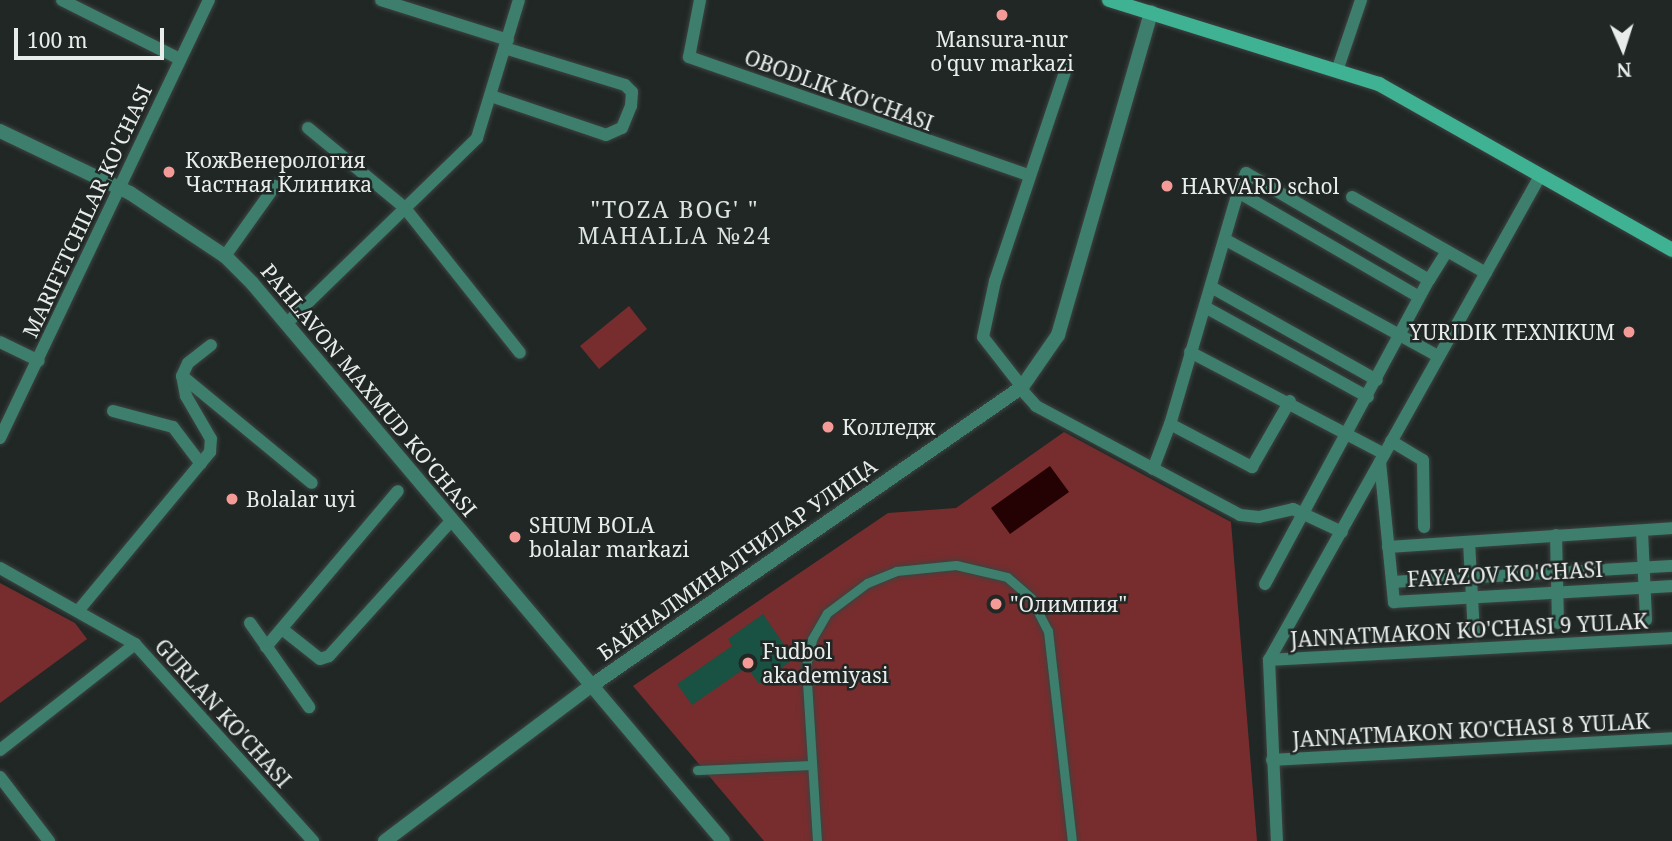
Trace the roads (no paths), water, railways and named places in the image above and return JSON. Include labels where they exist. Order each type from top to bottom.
[{"type":"main road","points":[[1110,0],[1153,6],[1379,84],[1672,250]]},
{"type":"street","points":[[62,0],[180,59]]},
{"type":"street","name":"MARIFETCHILAR KO'CHASI","points":[[0,438],[209,0]]},
{"type":"street","points":[[381,0],[625,85],[632,92],[631,106],[622,128],[606,135],[491,96]]},
{"type":"street","points":[[288,322],[477,138],[519,0]]},
{"type":"street","name":"OBODLIK KO'CHASI","points":[[700,0],[690,57],[1030,176]]},
{"type":"street","points":[[1338,68],[1361,0]]},
{"type":"street","name":"БАЙНАЛМИНАЛЧИЛАР УЛИЦА","points":[[385,841],[591,686],[1021,388],[1058,335],[1153,6]]},
{"type":"street","points":[[1066,69],[1030,176],[983,337],[1036,407],[1240,514],[1259,517],[1293,509],[1342,532]]},
{"type":"street","points":[[308,128],[404,207],[520,353]]},
{"type":"street","name":"PAHLAVON MAXMUD KO'CHASI","points":[[0,131],[118,188],[225,256],[288,322],[721,841]]},
{"type":"street","points":[[1153,469],[1170,424],[1238,192],[1246,173],[1429,280]]},
{"type":"street","points":[[1277,841],[1269,660],[1540,176]]},
{"type":"street","points":[[225,256],[275,186]]},
{"type":"street","points":[[1238,192],[1419,297]]},
{"type":"street","points":[[1352,197],[1486,273]]},
{"type":"street","points":[[1226,240],[1438,356]]},
{"type":"street","points":[[1265,584],[1401,336],[1419,297],[1447,251]]},
{"type":"street","points":[[1211,288],[1377,380]]},
{"type":"street","points":[[1205,307],[1368,397]]},
{"type":"street","points":[[0,342],[39,361]]},
{"type":"street","points":[[78,611],[201,464],[211,439],[186,396],[182,376],[188,363],[211,345]]},
{"type":"street","points":[[1190,352],[1348,433],[1382,458]]},
{"type":"street","points":[[182,376],[312,483]]},
{"type":"street","points":[[1170,424],[1252,467],[1290,401]]},
{"type":"street","points":[[113,411],[173,427],[201,464]]},
{"type":"street","points":[[1391,441],[1423,460],[1424,527]]},
{"type":"street","name":"FAYAZOV KO'CHASI","points":[[1382,458],[1394,602],[1672,586]]},
{"type":"street","points":[[266,647],[398,491]]},
{"type":"street","points":[[282,629],[320,659],[329,656],[452,520]]},
{"type":"street","name":"FAYAZOV KO'CHASI","points":[[1388,547],[1672,528]]},
{"type":"street","points":[[1642,531],[1646,620]]},
{"type":"street","points":[[1556,535],[1558,623]]},
{"type":"street","points":[[1469,542],[1474,633]]},
{"type":"street","points":[[817,841],[806,666],[812,639],[827,613],[867,583],[896,571],[956,565],[1007,577],[1031,598],[1048,631],[1072,841]]},
{"type":"street","points":[[1392,582],[1558,570],[1672,566]]},
{"type":"street","points":[[0,568],[135,644]]},
{"type":"street","points":[[250,622],[309,707]]},
{"type":"street","name":"JANNATMAKON KO'CHASI 9 YULAK","points":[[1269,660],[1672,638]]},
{"type":"street","name":"GURLAN KO'CHASI","points":[[0,750],[135,644],[313,841]]},
{"type":"street","name":"JANNATMAKON KO'CHASI 8 YULAK","points":[[1272,760],[1672,738]]},
{"type":"street","points":[[696,770],[812,765]]},
{"type":"street","points":[[0,777],[49,841]]},
{"type":"place","name":"Mansura-nur o'quv markazi","points":[[1002,15]]},
{"type":"place","name":"КожВенерология Частная Клиника","points":[[169,172]]},
{"type":"place","name":"HARVARD schol","points":[[1167,186]]},
{"type":"place","name":"YURIDIK TEXNIKUM","points":[[1629,332]]},
{"type":"place","name":"Колледж","points":[[828,427]]},
{"type":"place","name":"Bolalar uyi","points":[[232,499]]},
{"type":"place","name":"SHUM BOLA bolalar markazi","points":[[515,537]]},
{"type":"place","name":"\"Олимпия\"","points":[[996,604]]},
{"type":"place","name":"Fudbol akademiyasi","points":[[748,663]]},
{"type":"district","name":"\"TOZA BOG' \" MAHALLA №24","points":[[675,222]]}]
